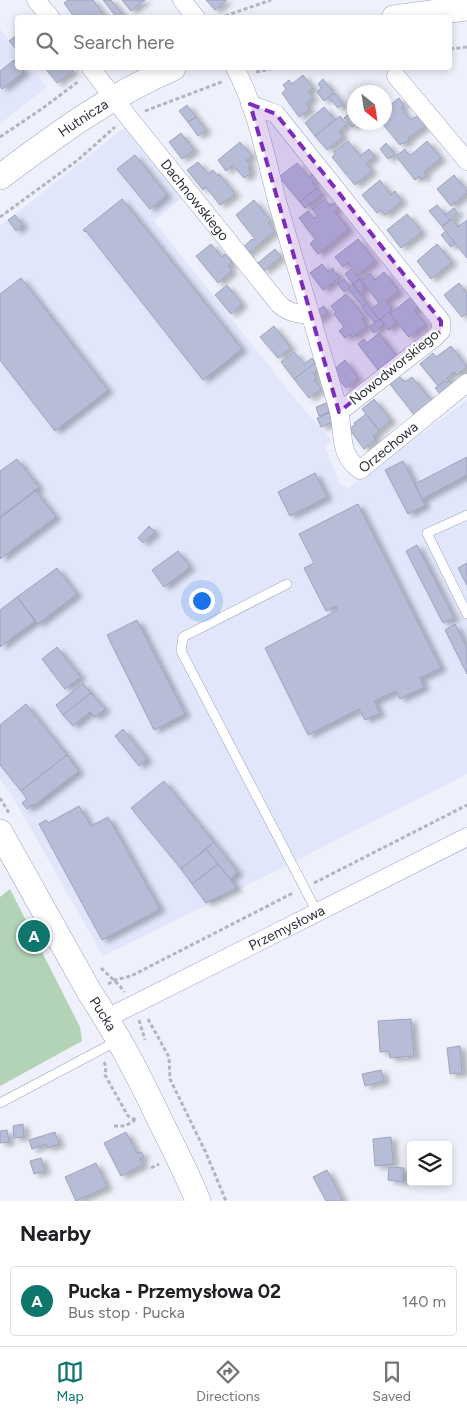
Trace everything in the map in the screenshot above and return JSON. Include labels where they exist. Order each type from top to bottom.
[{"type":"street","points":[[36,0],[48,15]]},
{"type":"street","points":[[182,0],[194,15]]},
{"type":"street","points":[[407,15],[454,4]]},
{"type":"street","name":"Dachnowskiego","points":[[93,70],[129,118],[279,304],[285,310],[309,314]]},
{"type":"street","name":"Hutnicza","points":[[0,177],[114,97],[144,80],[168,70]]},
{"type":"street","name":"Nowodworskiego","points":[[236,70],[250,104],[309,314],[339,412],[434,338],[441,331],[441,321],[276,114],[250,104]]},
{"type":"street","points":[[396,76],[467,162]]},
{"type":"street","name":"Orzechowa","points":[[339,412],[344,450],[352,464],[360,470],[467,383]]},
{"type":"street","name":"Pucka","points":[[0,832],[90,993],[107,1018],[109,1045],[187,1174],[198,1201]]},
{"type":"street","name":"Przemysłowa","points":[[107,1018],[467,837]]},
{"type":"lane","points":[[467,515],[427,533],[467,614]]},
{"type":"lane","points":[[287,584],[183,637],[181,651],[317,912]]},
{"type":"lane","points":[[0,1103],[109,1045]]},
{"type":"path","points":[[228,15],[271,0]]},
{"type":"path","points":[[452,49],[467,46]]},
{"type":"path","points":[[0,137],[44,108],[91,70]]},
{"type":"path","points":[[0,217],[78,160],[114,127],[129,118],[209,87]]},
{"type":"path","points":[[115,980],[124,992]]},
{"type":"path","points":[[148,1019],[169,1057],[170,1079],[206,1153],[226,1201]]},
{"type":"path","points":[[109,1045],[105,1074],[128,1116],[140,1123]]},
{"type":"path","points":[[114,1126],[125,1126],[135,1120]]},
{"type":"path","points":[[151,1168],[159,1163],[162,1171]]},
{"type":"highlighted area","points":[[250,104],[276,114],[441,321],[441,331],[339,412]]},
{"type":"shaded area","points":[[0,29],[15,48],[15,70],[33,70],[47,87],[0,124]]},
{"type":"shaded area","points":[[128,125],[184,196],[154,221],[304,410],[331,439],[331,442],[325,446],[340,485],[348,488],[467,400],[467,774],[103,956],[16,803],[0,779],[0,226]]},
{"type":"green space","points":[[10,889],[80,1027],[82,1041],[0,1086],[0,897]]},
{"type":"building","points":[[68,0],[93,0],[104,15],[73,15],[64,3]]},
{"type":"building","points":[[103,0],[111,0],[123,15],[115,15]]},
{"type":"building","points":[[122,0],[145,0],[131,11]]},
{"type":"building","points":[[206,0],[227,0],[215,10]]},
{"type":"building","points":[[15,36],[15,48],[9,41]]},
{"type":"building","points":[[14,60],[15,70],[22,70],[24,72],[2,89],[0,86],[0,71]]},
{"type":"building","points":[[47,70],[72,70],[73,71],[57,83]]},
{"type":"building","points":[[303,75],[313,88],[308,92],[313,98],[306,103],[310,109],[299,117],[282,93],[286,89],[283,85],[289,80],[292,84]]},
{"type":"building","points":[[323,79],[334,93],[324,101],[317,92],[321,88],[318,84]]},
{"type":"building","points":[[334,93],[343,104],[338,108],[329,97]]},
{"type":"building","points":[[399,98],[404,105],[401,108],[411,120],[418,115],[425,126],[400,145],[388,130],[392,130],[392,103]]},
{"type":"building","points":[[187,105],[196,117],[188,122],[179,111]]},
{"type":"building","points":[[324,107],[335,120],[315,136],[305,123]]},
{"type":"building","points":[[340,116],[347,124],[339,131],[343,137],[327,150],[315,136]]},
{"type":"building","points":[[196,117],[206,130],[198,136],[188,122]]},
{"type":"building","points":[[181,133],[194,150],[182,159],[169,142]]},
{"type":"building","points":[[348,141],[360,156],[369,149],[375,156],[366,163],[372,171],[355,185],[332,157],[335,154],[334,152]]},
{"type":"building","points":[[427,141],[441,158],[424,172],[426,175],[422,179],[419,176],[415,180],[396,156],[405,149],[410,156]]},
{"type":"building","points":[[240,142],[252,156],[246,160],[251,166],[248,168],[251,173],[244,178],[233,165],[226,171],[218,160]]},
{"type":"building","points":[[386,143],[395,154],[388,159],[380,149]]},
{"type":"building","points":[[135,155],[167,195],[150,209],[117,169]]},
{"type":"building","points":[[198,162],[208,174],[213,170],[218,176],[219,174],[235,194],[220,205],[206,187],[203,190],[187,170]]},
{"type":"building","points":[[297,163],[308,177],[311,177],[311,174],[316,179],[312,182],[317,188],[300,202],[279,177]]},
{"type":"building","points":[[454,175],[467,193],[451,206],[437,189]]},
{"type":"building","points":[[380,180],[391,195],[395,191],[402,201],[385,215],[381,210],[377,213],[362,195]]},
{"type":"building","points":[[317,188],[322,194],[305,208],[300,202]]},
{"type":"building","points":[[122,199],[242,349],[203,380],[86,231],[83,230]]},
{"type":"building","points":[[325,199],[330,206],[335,202],[339,207],[334,211],[349,229],[318,254],[310,244],[315,239],[299,218],[308,211],[314,219],[318,216],[312,209]]},
{"type":"building","points":[[254,200],[271,221],[268,223],[275,231],[245,256],[240,250],[252,239],[255,239],[236,215]]},
{"type":"building","points":[[437,205],[450,220],[442,226],[429,211]]},
{"type":"building","points":[[454,208],[458,213],[450,220],[445,215]]},
{"type":"building","points":[[407,214],[422,232],[401,248],[387,230]]},
{"type":"building","points":[[15,215],[23,225],[16,231],[8,220]]},
{"type":"building","points":[[452,219],[458,227],[467,220],[467,258],[442,227]]},
{"type":"building","points":[[446,231],[455,243],[451,247],[441,235]]},
{"type":"building","points":[[358,239],[375,261],[358,275],[348,263],[343,267],[335,257]]},
{"type":"building","points":[[211,244],[222,257],[225,254],[232,262],[228,266],[232,271],[218,283],[196,256]]},
{"type":"building","points":[[437,244],[452,262],[431,279],[417,261]]},
{"type":"building","points":[[275,249],[281,257],[264,271],[258,263]]},
{"type":"building","points":[[322,264],[328,272],[333,268],[334,272],[340,277],[323,290],[310,273]]},
{"type":"building","points":[[351,269],[359,279],[353,284],[345,274]]},
{"type":"building","points":[[384,272],[399,291],[386,301],[392,309],[379,320],[371,309],[379,303],[361,280],[370,273],[375,280]]},
{"type":"building","points":[[21,278],[108,390],[55,431],[0,360],[0,294]]},
{"type":"building","points":[[344,279],[350,287],[344,292],[338,284]]},
{"type":"building","points":[[359,279],[365,289],[360,293],[353,284]]},
{"type":"building","points":[[459,283],[467,293],[467,313],[462,317],[444,295]]},
{"type":"building","points":[[353,284],[367,303],[363,307],[348,288]]},
{"type":"building","points":[[227,285],[242,304],[231,314],[215,295]]},
{"type":"building","points":[[346,294],[365,317],[362,319],[367,326],[353,337],[350,334],[345,338],[339,331],[344,327],[334,314],[336,312],[331,306]]},
{"type":"building","points":[[411,297],[419,306],[414,310],[426,324],[409,337],[390,314]]},
{"type":"building","points":[[367,303],[379,320],[375,323],[362,308]]},
{"type":"building","points":[[324,306],[328,312],[316,322],[313,313]]},
{"type":"building","points":[[389,312],[396,322],[389,330],[380,319]]},
{"type":"building","points":[[380,319],[384,324],[374,333],[369,327]]},
{"type":"building","points":[[274,326],[291,348],[278,358],[260,337]]},
{"type":"building","points":[[379,333],[396,356],[378,370],[358,344],[364,339],[367,343]]},
{"type":"building","points":[[451,346],[467,367],[457,375],[454,372],[447,378],[449,381],[447,383],[445,381],[438,386],[420,364],[433,353],[436,357]]},
{"type":"building","points":[[294,352],[304,364],[312,358],[315,363],[294,379],[281,362]]},
{"type":"building","points":[[345,360],[358,378],[346,388],[332,371]]},
{"type":"building","points":[[315,363],[319,369],[313,373],[317,378],[314,380],[321,389],[309,398],[294,379]]},
{"type":"building","points":[[399,376],[405,382],[412,377],[433,402],[415,416],[390,384]]},
{"type":"building","points":[[445,381],[447,383],[449,381],[453,385],[441,395],[435,388]]},
{"type":"building","points":[[374,399],[391,420],[379,430],[362,409]]},
{"type":"building","points":[[329,402],[332,411],[319,416],[316,407]]},
{"type":"building","points":[[331,412],[335,421],[321,427],[317,418]]},
{"type":"building","points":[[366,414],[379,431],[373,436],[376,439],[364,449],[350,428]]},
{"type":"building","points":[[467,457],[467,475],[422,499],[415,484]]},
{"type":"building","points":[[17,459],[39,487],[0,517],[0,471]]},
{"type":"building","points":[[403,461],[425,505],[408,514],[385,470]]},
{"type":"building","points":[[315,473],[327,497],[290,516],[278,492]]},
{"type":"building","points":[[36,491],[56,517],[0,559],[0,518]]},
{"type":"building","points":[[358,504],[441,668],[420,678],[424,687],[400,699],[396,691],[374,701],[380,713],[365,720],[359,709],[308,735],[265,648],[338,610],[336,606],[326,611],[304,568],[314,563],[299,534]]},
{"type":"building","points":[[149,526],[155,532],[143,543],[138,538]]},
{"type":"building","points":[[417,545],[454,618],[443,623],[406,551]]},
{"type":"building","points":[[178,551],[190,567],[164,587],[152,570]]},
{"type":"building","points":[[467,563],[467,585],[458,568]]},
{"type":"building","points":[[57,568],[77,594],[38,624],[17,597]]},
{"type":"building","points":[[17,597],[35,621],[0,647],[0,610]]},
{"type":"building","points":[[137,620],[185,714],[154,730],[107,635]]},
{"type":"building","points":[[455,624],[467,648],[467,674],[445,630]]},
{"type":"building","points":[[57,647],[81,677],[65,689],[42,659]]},
{"type":"building","points":[[83,683],[91,693],[63,715],[56,705]]},
{"type":"building","points":[[91,693],[105,709],[95,717],[90,712],[73,726],[63,715]]},
{"type":"building","points":[[26,704],[67,755],[21,791],[0,765],[0,725]]},
{"type":"building","points":[[123,729],[147,759],[139,766],[115,736]]},
{"type":"building","points":[[67,755],[79,771],[27,809],[22,803],[27,799],[21,791]]},
{"type":"building","points":[[164,781],[214,842],[181,869],[131,808]]},
{"type":"building","points":[[79,806],[91,826],[108,817],[160,909],[102,940],[39,824],[46,820],[48,823]]},
{"type":"building","points":[[214,842],[238,872],[230,879],[206,849]]},
{"type":"building","points":[[206,849],[218,864],[192,884],[181,869]]},
{"type":"building","points":[[218,864],[237,888],[206,903],[192,884]]},
{"type":"building","points":[[411,1019],[414,1056],[390,1058],[389,1051],[380,1052],[378,1021]]},
{"type":"building","points":[[460,1046],[462,1073],[450,1074],[447,1048]]},
{"type":"building","points":[[381,1070],[384,1081],[365,1086],[362,1074]]},
{"type":"building","points":[[23,1124],[24,1137],[14,1138],[13,1126]]},
{"type":"building","points":[[7,1130],[9,1142],[0,1143],[0,1131]]},
{"type":"building","points":[[55,1132],[59,1144],[47,1148],[46,1144],[32,1149],[29,1140]]},
{"type":"building","points":[[126,1132],[137,1153],[141,1152],[144,1157],[140,1159],[143,1165],[121,1176],[104,1143]]},
{"type":"building","points":[[391,1137],[393,1164],[375,1166],[373,1139]]},
{"type":"building","points":[[41,1158],[45,1171],[34,1174],[30,1161]]},
{"type":"building","points":[[96,1163],[107,1187],[76,1201],[65,1177]]},
{"type":"building","points":[[389,1167],[404,1168],[403,1182],[388,1180]]},
{"type":"building","points":[[327,1170],[343,1201],[326,1201],[313,1177]]},
{"type":"place","name":"Pucka - Przemysłowa 02","points":[[34,936]]}]
